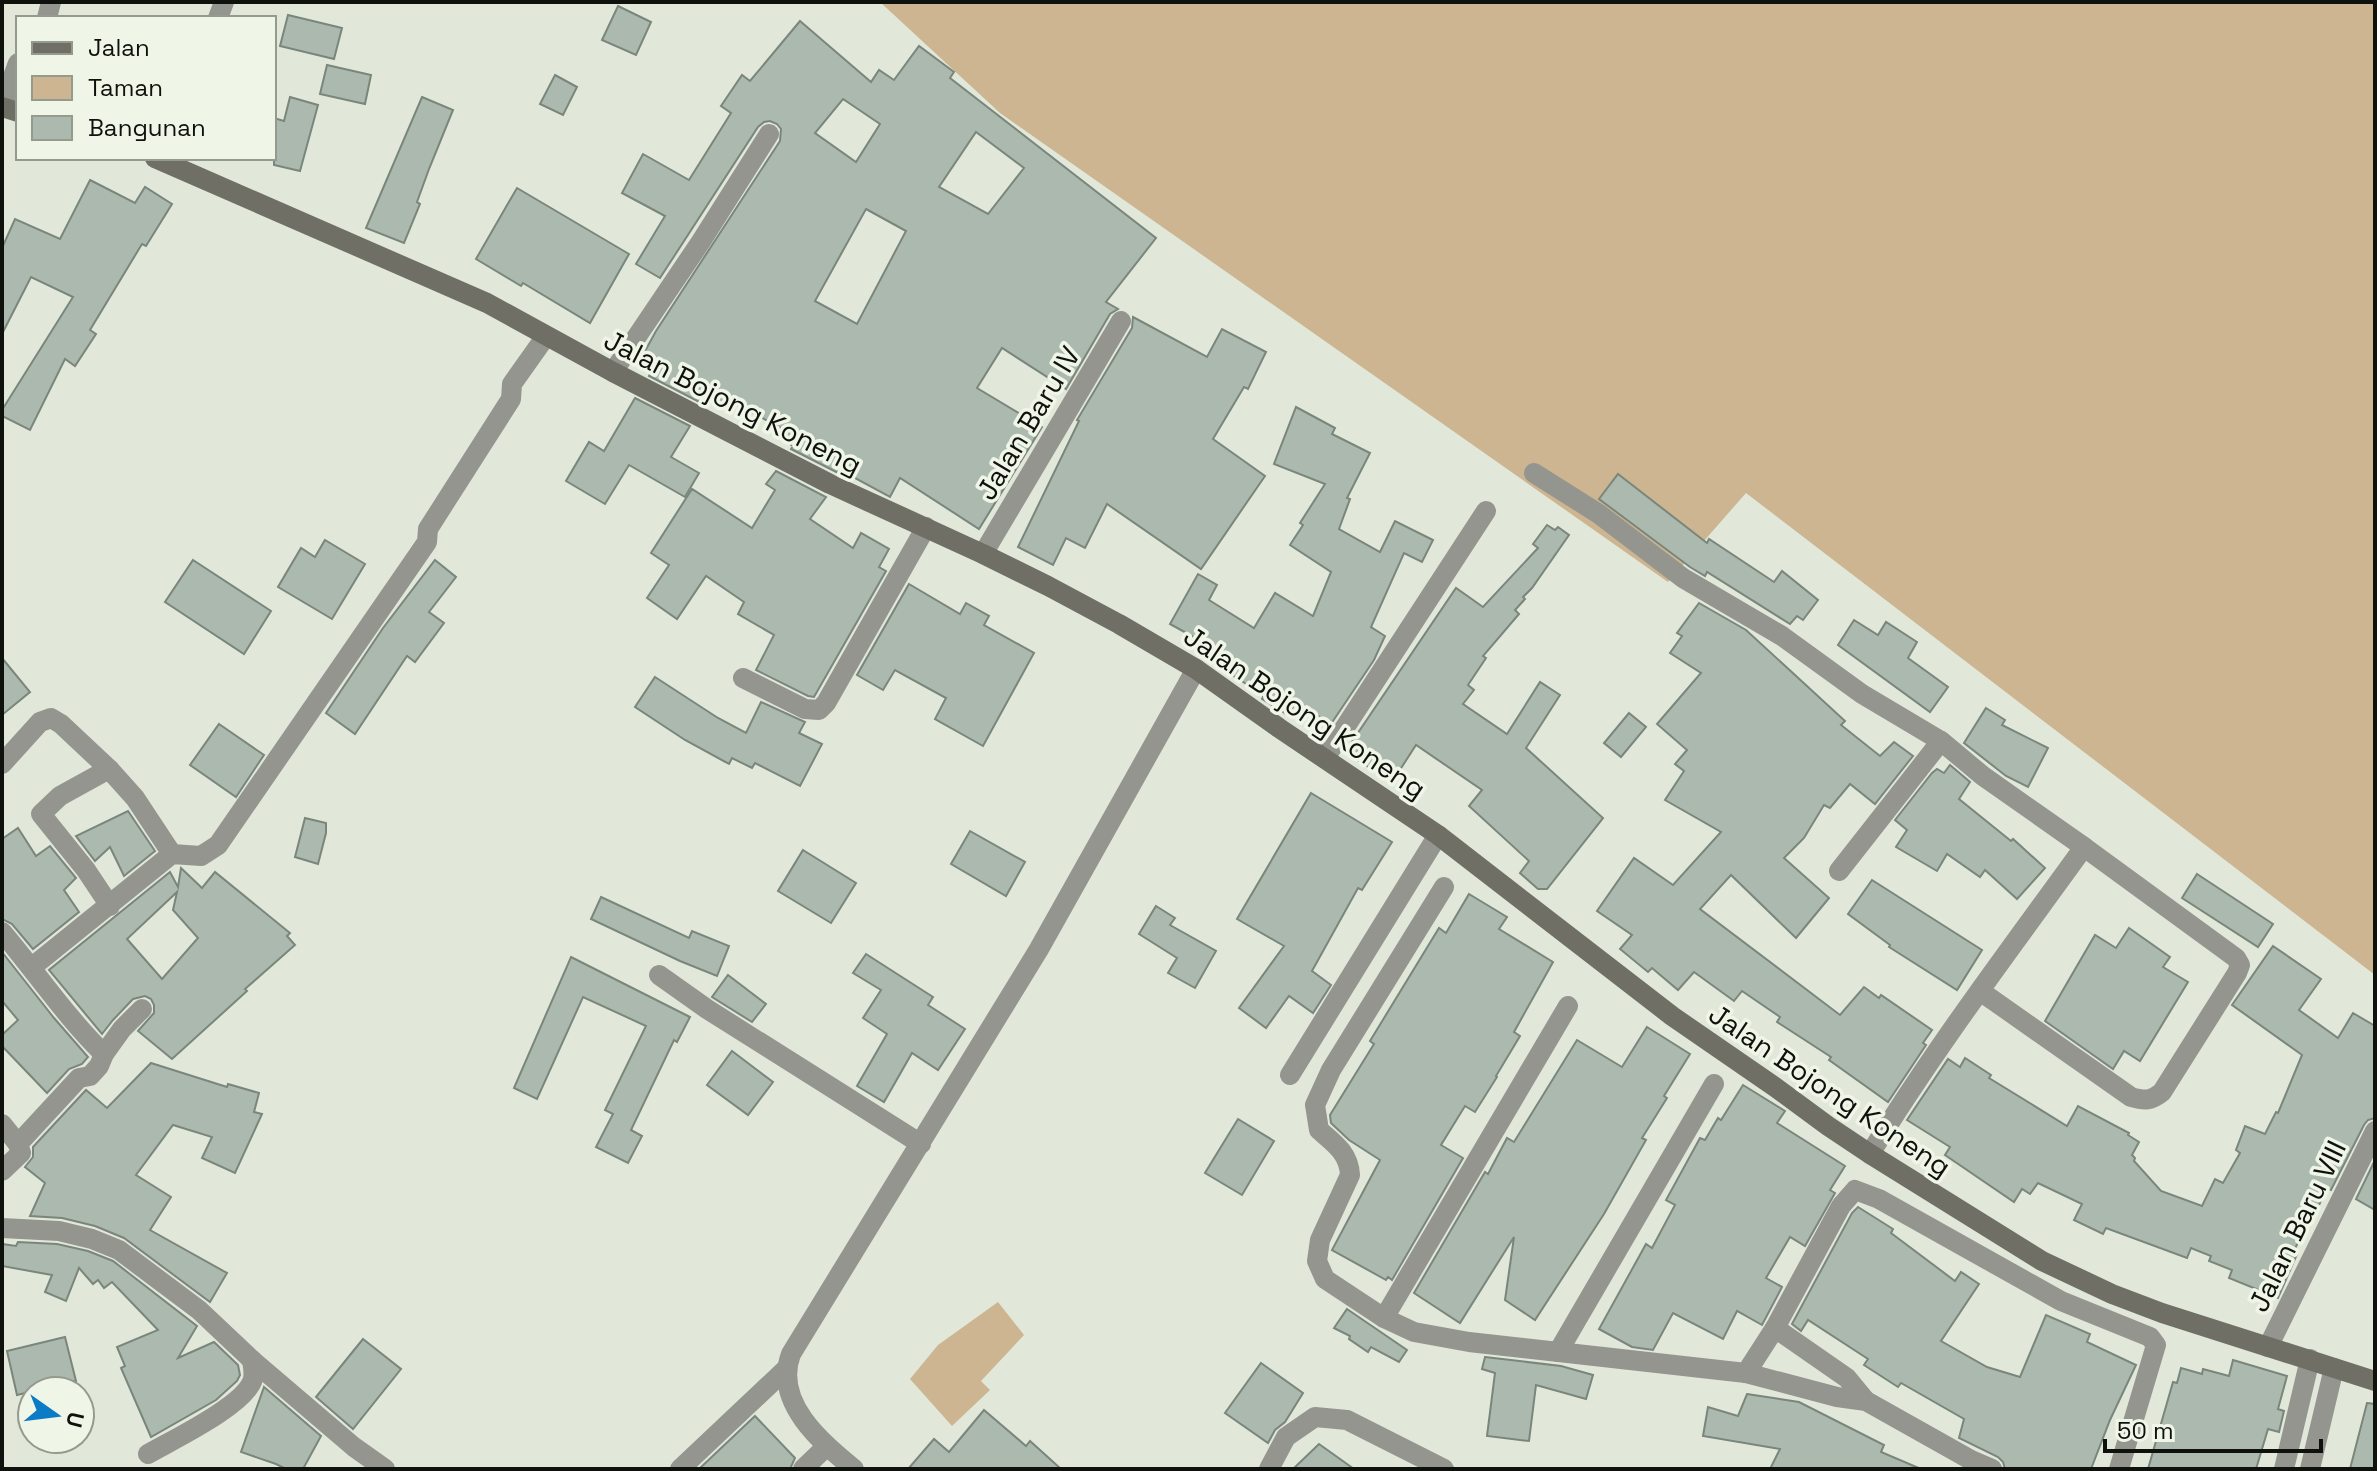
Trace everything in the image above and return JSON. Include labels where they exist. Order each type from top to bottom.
[{"type":"street","points":[[2,106],[16,68]]},
{"type":"street","points":[[613,372],[769,134]]},
{"type":"street","name":"Jalan Bojong Koneng","points":[[163,160],[487,303],[830,484],[983,554],[1107,618],[1196,669],[1438,835],[1672,1016],[1870,1154],[2069,1276],[2162,1313],[2375,1381]]},
{"type":"street","name":"Jalan Baru IV","points":[[983,554],[1121,321]]},
{"type":"street","points":[[32,967],[172,854],[201,856],[218,845],[427,542],[428,529],[511,399],[512,384],[546,336]]},
{"type":"street","points":[[1534,473],[1599,514],[1683,578],[1782,636],[1862,694],[1941,741],[1983,776],[2236,958],[2240,965],[2162,1092],[2154,1099],[2145,1101],[2131,1097],[1980,991]]},
{"type":"street","points":[[1325,758],[1486,511]]},
{"type":"street","points":[[743,678],[805,709],[819,710],[826,703],[926,527]]},
{"type":"street","points":[[680,1469],[786,1369],[798,1342],[1039,949],[1196,669]]},
{"type":"street","points":[[2,764],[40,722],[51,718],[109,769],[135,798],[172,854]]},
{"type":"street","points":[[1839,871],[1941,741]]},
{"type":"street","points":[[109,769],[60,796],[41,814],[86,870],[110,906]]},
{"type":"street","points":[[1290,1075],[1438,835]]},
{"type":"street","points":[[1870,1154],[1980,991],[2084,847]]},
{"type":"street","points":[[1444,887],[1331,1070],[1315,1105],[1319,1130],[1344,1153],[1350,1164],[1350,1175],[1320,1240],[1317,1261],[1325,1279],[1384,1318],[1414,1332],[1444,1339],[1746,1373],[1837,1397],[1866,1401]]},
{"type":"street","points":[[2,932],[83,1034],[104,1054]]},
{"type":"street","points":[[659,975],[707,1009],[921,1144]]},
{"type":"street","points":[[1384,1318],[1568,1006]]},
{"type":"street","points":[[18,1144],[79,1078],[90,1076],[122,1029],[142,1009]]},
{"type":"street","points":[[1558,1352],[1714,1084]]},
{"type":"street","points":[[2,1124],[18,1144],[21,1153],[2,1171]]},
{"type":"street","name":"Jalan Baru VIII","points":[[2268,1347],[2375,1131]]},
{"type":"street","points":[[1746,1373],[1775,1328],[1841,1206],[1855,1190],[1879,1199],[2061,1301],[2150,1337],[2156,1345],[2119,1469]]},
{"type":"street","points":[[2,1228],[59,1231],[119,1250],[199,1310],[252,1360],[354,1447],[385,1469]]},
{"type":"street","points":[[1775,1328],[1847,1378],[1866,1401],[1992,1469]]},
{"type":"street","points":[[2284,1469],[2310,1359]]},
{"type":"street","points":[[148,1454],[245,1395],[253,1379],[252,1360]]},
{"type":"street","points":[[2310,1469],[2334,1368]]},
{"type":"street","points":[[786,1369],[790,1393],[800,1415],[827,1446],[854,1469]]},
{"type":"street","points":[[1269,1469],[1286,1437],[1315,1417],[1347,1420],[1444,1469]]},
{"type":"street","points":[[803,1469],[827,1446]]},
{"type":"green space","points":[[880,2],[2375,2],[2375,975],[1746,493],[1668,582],[1000,113]]},
{"type":"green space","points":[[998,1302],[1024,1335],[981,1381],[990,1390],[952,1426],[910,1379],[938,1345]]},
{"type":"building","points":[[618,6],[651,22],[636,55],[602,40]]},
{"type":"building","points":[[288,15],[342,28],[334,59],[280,46]]},
{"type":"building","points":[[800,21],[871,82],[879,70],[894,80],[919,46],[954,72],[950,78],[1156,238],[1106,302],[1118,309],[1110,314],[1066,389],[1002,348],[977,388],[1042,427],[979,529],[900,478],[890,497],[844,472],[842,475],[791,449],[793,446],[776,436],[781,428],[736,404],[732,410],[707,396],[703,404],[649,376],[651,372],[638,364],[656,331],[780,141],[781,129],[770,121],[758,127],[660,278],[636,264],[665,216],[622,193],[643,154],[689,180],[731,113],[721,106],[742,75],[750,81]],"holes":[[[843,99],[880,124],[856,162],[815,133]],[[976,132],[1024,168],[988,214],[939,187]],[[866,209],[906,231],[857,324],[815,301]]]},
{"type":"building","points":[[327,65],[371,75],[365,104],[320,94]]},
{"type":"building","points":[[555,75],[577,87],[563,115],[540,104]]},
{"type":"building","points":[[290,97],[318,105],[300,171],[274,165],[276,119],[284,121]]},
{"type":"building","points":[[422,97],[453,110],[404,243],[366,228]]},
{"type":"building","points":[[90,180],[135,203],[145,187],[172,204],[146,246],[142,244],[90,330],[96,334],[75,366],[65,359],[30,430],[2,416],[2,410],[73,297],[31,277],[2,334],[2,248],[15,219],[60,239]]},
{"type":"building","points":[[517,188],[629,254],[590,323],[476,259]]},
{"type":"building","points":[[1133,317],[1207,357],[1222,329],[1266,352],[1248,389],[1244,387],[1213,439],[1265,476],[1201,569],[1107,504],[1085,548],[1066,538],[1053,565],[1018,547],[1077,420],[1132,328]]},
{"type":"building","points":[[635,398],[690,426],[671,457],[699,473],[685,497],[629,465],[605,504],[566,481],[589,442],[604,451]]},
{"type":"building","points":[[1296,407],[1335,428],[1332,434],[1370,453],[1347,498],[1350,499],[1339,529],[1380,552],[1395,521],[1433,540],[1422,562],[1404,553],[1371,627],[1385,636],[1374,660],[1331,724],[1296,702],[1288,715],[1262,699],[1264,695],[1214,664],[1221,652],[1170,624],[1198,574],[1217,585],[1209,600],[1254,628],[1275,593],[1313,616],[1331,572],[1290,545],[1325,484],[1274,464]]},
{"type":"building","points":[[776,471],[826,497],[810,519],[853,548],[861,533],[889,549],[879,567],[886,571],[814,697],[756,670],[774,635],[738,614],[744,602],[706,576],[677,619],[647,598],[669,565],[651,553],[692,489],[752,528],[775,490],[766,484]]},
{"type":"building","points":[[1618,474],[1707,543],[1709,539],[1774,582],[1782,571],[1818,600],[1803,620],[1797,616],[1790,624],[1707,572],[1705,576],[1690,567],[1599,499]]},
{"type":"building","points":[[1547,525],[1555,530],[1558,527],[1569,535],[1523,597],[1525,599],[1515,610],[1519,614],[1483,656],[1486,658],[1468,685],[1474,690],[1463,704],[1507,734],[1540,682],[1560,695],[1526,748],[1603,818],[1547,889],[1538,889],[1520,873],[1529,861],[1469,806],[1482,790],[1416,745],[1396,776],[1377,764],[1373,770],[1345,752],[1456,588],[1483,607],[1538,548],[1533,544]]},
{"type":"building","points":[[325,540],[365,564],[332,619],[278,587],[301,548],[315,557]]},
{"type":"building","points":[[193,560],[271,611],[244,654],[165,602]]},
{"type":"building","points":[[435,560],[456,577],[429,612],[444,623],[415,662],[407,656],[355,734],[326,713],[383,628]]},
{"type":"building","points":[[909,584],[960,614],[966,603],[989,616],[984,625],[1034,653],[983,746],[935,719],[946,698],[895,670],[883,690],[857,675]]},
{"type":"building","points":[[1699,603],[1746,630],[1845,721],[1841,725],[1880,756],[1894,742],[1913,756],[1875,804],[1850,784],[1830,808],[1824,805],[1804,838],[1784,858],[1829,898],[1796,938],[1731,875],[1700,909],[1840,1015],[1864,987],[1932,1030],[1923,1043],[1926,1045],[1888,1102],[1829,1060],[1831,1057],[1777,1022],[1780,1017],[1742,991],[1734,1001],[1694,972],[1678,990],[1652,968],[1648,972],[1620,949],[1632,935],[1597,911],[1634,858],[1673,885],[1721,832],[1665,800],[1684,771],[1675,764],[1687,750],[1657,724],[1701,673],[1670,653],[1682,636],[1677,633]]},
{"type":"building","points":[[1854,620],[1878,635],[1886,622],[1917,642],[1908,658],[1948,687],[1930,712],[1838,645]]},
{"type":"building","points":[[2,658],[30,692],[2,715]]},
{"type":"building","points":[[655,677],[746,733],[761,702],[805,722],[799,733],[822,744],[800,786],[755,763],[752,768],[732,758],[729,764],[635,707]]},
{"type":"building","points":[[1986,708],[2005,720],[2002,725],[2048,748],[2028,787],[2006,776],[1964,743]]},
{"type":"building","points":[[1629,713],[1646,727],[1621,757],[1604,743]]},
{"type":"building","points":[[219,724],[264,755],[236,797],[190,765]]},
{"type":"building","points":[[1950,765],[1970,782],[1959,799],[2011,841],[2013,839],[2045,868],[2017,899],[1985,870],[1980,877],[1947,854],[1937,871],[1896,847],[1907,830],[1895,820],[1932,773],[1937,769],[1944,773]]},
{"type":"building","points":[[1311,793],[1392,842],[1362,890],[1358,888],[1312,971],[1331,985],[1313,1013],[1289,996],[1266,1028],[1239,1008],[1284,946],[1237,919]]},
{"type":"building","points":[[128,811],[155,851],[124,876],[110,847],[95,861],[76,836]]},
{"type":"building","points":[[305,818],[326,823],[318,864],[295,857]]},
{"type":"building","points":[[18,828],[36,856],[50,846],[76,878],[64,890],[79,912],[33,949],[12,924],[2,919],[2,839]]},
{"type":"building","points":[[970,831],[1025,862],[1006,896],[951,864]]},
{"type":"building","points":[[803,850],[856,883],[831,923],[778,891]]},
{"type":"building","points":[[181,868],[202,888],[215,872],[290,933],[287,936],[295,945],[172,1059],[138,1031],[154,1013],[151,999],[145,996],[133,999],[102,1034],[49,970],[170,872],[178,887]],"holes":[[[177,892],[173,910],[198,938],[162,979],[127,939]]]},
{"type":"building","points":[[2197,874],[2273,924],[2258,947],[2182,898]]},
{"type":"building","points":[[1872,880],[1982,950],[1957,990],[1889,947],[1848,914]]},
{"type":"building","points":[[1469,894],[1507,917],[1499,929],[1553,962],[1514,1032],[1520,1036],[1497,1077],[1475,1112],[1465,1106],[1441,1145],[1463,1158],[1392,1280],[1388,1277],[1386,1280],[1332,1250],[1380,1160],[1349,1140],[1331,1123],[1330,1115],[1374,1044],[1370,1041],[1439,928],[1446,933]]},
{"type":"building","points":[[601,897],[689,938],[692,931],[729,946],[717,976],[591,919]]},
{"type":"building","points":[[1156,906],[1175,918],[1170,925],[1216,951],[1195,988],[1168,973],[1177,958],[1139,934]]},
{"type":"building","points":[[2129,928],[2170,957],[2163,967],[2188,982],[2140,1061],[2124,1051],[2113,1069],[2045,1021],[2095,935],[2116,948]]},
{"type":"building","points":[[2273,946],[2321,979],[2299,1010],[2338,1038],[2353,1013],[2375,1026],[2375,1118],[2364,1125],[2331,1190],[2326,1188],[2317,1210],[2313,1209],[2278,1298],[2229,1278],[2232,1270],[2209,1261],[2211,1256],[2191,1248],[2187,1258],[2106,1228],[2103,1234],[2074,1220],[2082,1204],[2038,1183],[2030,1194],[2022,1189],[2014,1202],[1945,1155],[1950,1147],[1907,1120],[1948,1059],[1960,1067],[1965,1058],[1991,1075],[1989,1078],[2067,1126],[2078,1106],[2129,1133],[2139,1142],[2132,1155],[2134,1161],[2161,1191],[2202,1206],[2215,1179],[2223,1183],[2240,1153],[2236,1150],[2245,1126],[2265,1134],[2278,1113],[2302,1055],[2232,1005]]},
{"type":"building","points":[[2,952],[88,1057],[82,1064],[69,1069],[47,1093],[2,1046],[2,1035],[18,1020],[2,1001]]},
{"type":"building","points":[[866,954],[933,997],[928,1005],[965,1029],[938,1070],[912,1053],[884,1102],[857,1086],[887,1034],[863,1018],[881,990],[853,973]]},
{"type":"building","points":[[571,957],[690,1017],[677,1042],[674,1040],[631,1130],[642,1136],[628,1163],[596,1147],[613,1114],[605,1110],[646,1026],[583,997],[537,1099],[514,1088]]},
{"type":"building","points":[[728,975],[766,1004],[752,1022],[712,997]]},
{"type":"building","points":[[1647,1027],[1690,1054],[1664,1096],[1667,1098],[1642,1138],[1646,1140],[1604,1214],[1535,1320],[1505,1300],[1514,1237],[1460,1323],[1414,1293],[1485,1172],[1488,1174],[1507,1138],[1514,1142],[1577,1040],[1622,1067]]},
{"type":"building","points":[[732,1051],[773,1082],[748,1115],[707,1085]]},
{"type":"building","points":[[151,1063],[227,1087],[228,1084],[259,1093],[254,1112],[262,1114],[235,1173],[202,1158],[212,1137],[173,1125],[136,1175],[171,1197],[150,1230],[227,1273],[210,1302],[124,1238],[95,1226],[62,1218],[30,1216],[45,1183],[25,1167],[33,1157],[33,1147],[86,1090],[107,1108]]},
{"type":"building","points":[[1743,1085],[1785,1111],[1777,1123],[1845,1166],[1830,1190],[1835,1193],[1805,1246],[1790,1237],[1766,1278],[1782,1287],[1762,1325],[1737,1311],[1723,1339],[1673,1313],[1653,1350],[1632,1347],[1599,1329],[1646,1244],[1652,1248],[1675,1205],[1666,1200],[1700,1138],[1705,1140]]},
{"type":"building","points":[[1238,1119],[1274,1141],[1242,1195],[1205,1173]]},
{"type":"building","points":[[2375,1160],[2375,1210],[2356,1199]]},
{"type":"building","points":[[1858,1207],[1893,1229],[1891,1233],[1955,1281],[1961,1272],[1979,1284],[1941,1341],[1987,1367],[2020,1377],[2046,1315],[2090,1334],[2087,1342],[2136,1365],[2091,1469],[2005,1469],[1998,1457],[1959,1438],[1964,1419],[1901,1383],[1898,1387],[1864,1365],[1868,1359],[1808,1320],[1801,1331],[1792,1324]]},
{"type":"building","points":[[18,1242],[57,1244],[113,1261],[197,1326],[178,1358],[214,1342],[238,1365],[240,1375],[237,1381],[216,1400],[151,1437],[121,1368],[125,1366],[117,1347],[158,1330],[112,1282],[104,1288],[98,1280],[93,1284],[79,1268],[66,1301],[45,1292],[52,1275],[2,1266],[2,1244],[16,1246]]},
{"type":"building","points":[[1347,1309],[1407,1350],[1399,1362],[1371,1347],[1368,1352],[1349,1339],[1350,1336],[1334,1328]]},
{"type":"building","points":[[65,1337],[74,1375],[16,1375],[16,1391],[7,1351]]},
{"type":"building","points":[[363,1339],[401,1369],[353,1429],[316,1397]]},
{"type":"building","points":[[1485,1357],[1561,1366],[1593,1375],[1586,1399],[1536,1385],[1529,1441],[1487,1436],[1495,1373],[1482,1369]]},
{"type":"building","points":[[2233,1360],[2287,1376],[2278,1409],[2284,1411],[2279,1432],[2268,1429],[2256,1469],[2148,1469],[2173,1382],[2177,1383],[2181,1368],[2202,1374],[2203,1369],[2229,1376]]},
{"type":"building","points":[[1261,1363],[1303,1393],[1268,1443],[1225,1413]]},
{"type":"building","points":[[264,1387],[321,1436],[303,1469],[286,1469],[241,1452]]},
{"type":"building","points":[[1747,1394],[1799,1402],[1884,1445],[1881,1452],[1921,1469],[1770,1469],[1780,1449],[1703,1436],[1708,1407],[1738,1416]]},
{"type":"building","points":[[2367,1403],[2375,1404],[2375,1469],[2350,1469]]},
{"type":"building","points":[[984,1410],[1026,1446],[1030,1441],[1061,1469],[908,1469],[934,1439],[949,1452]]},
{"type":"building","points":[[755,1416],[795,1458],[790,1469],[699,1469]]},
{"type":"building","points":[[1319,1444],[1354,1469],[1293,1469]]}]
